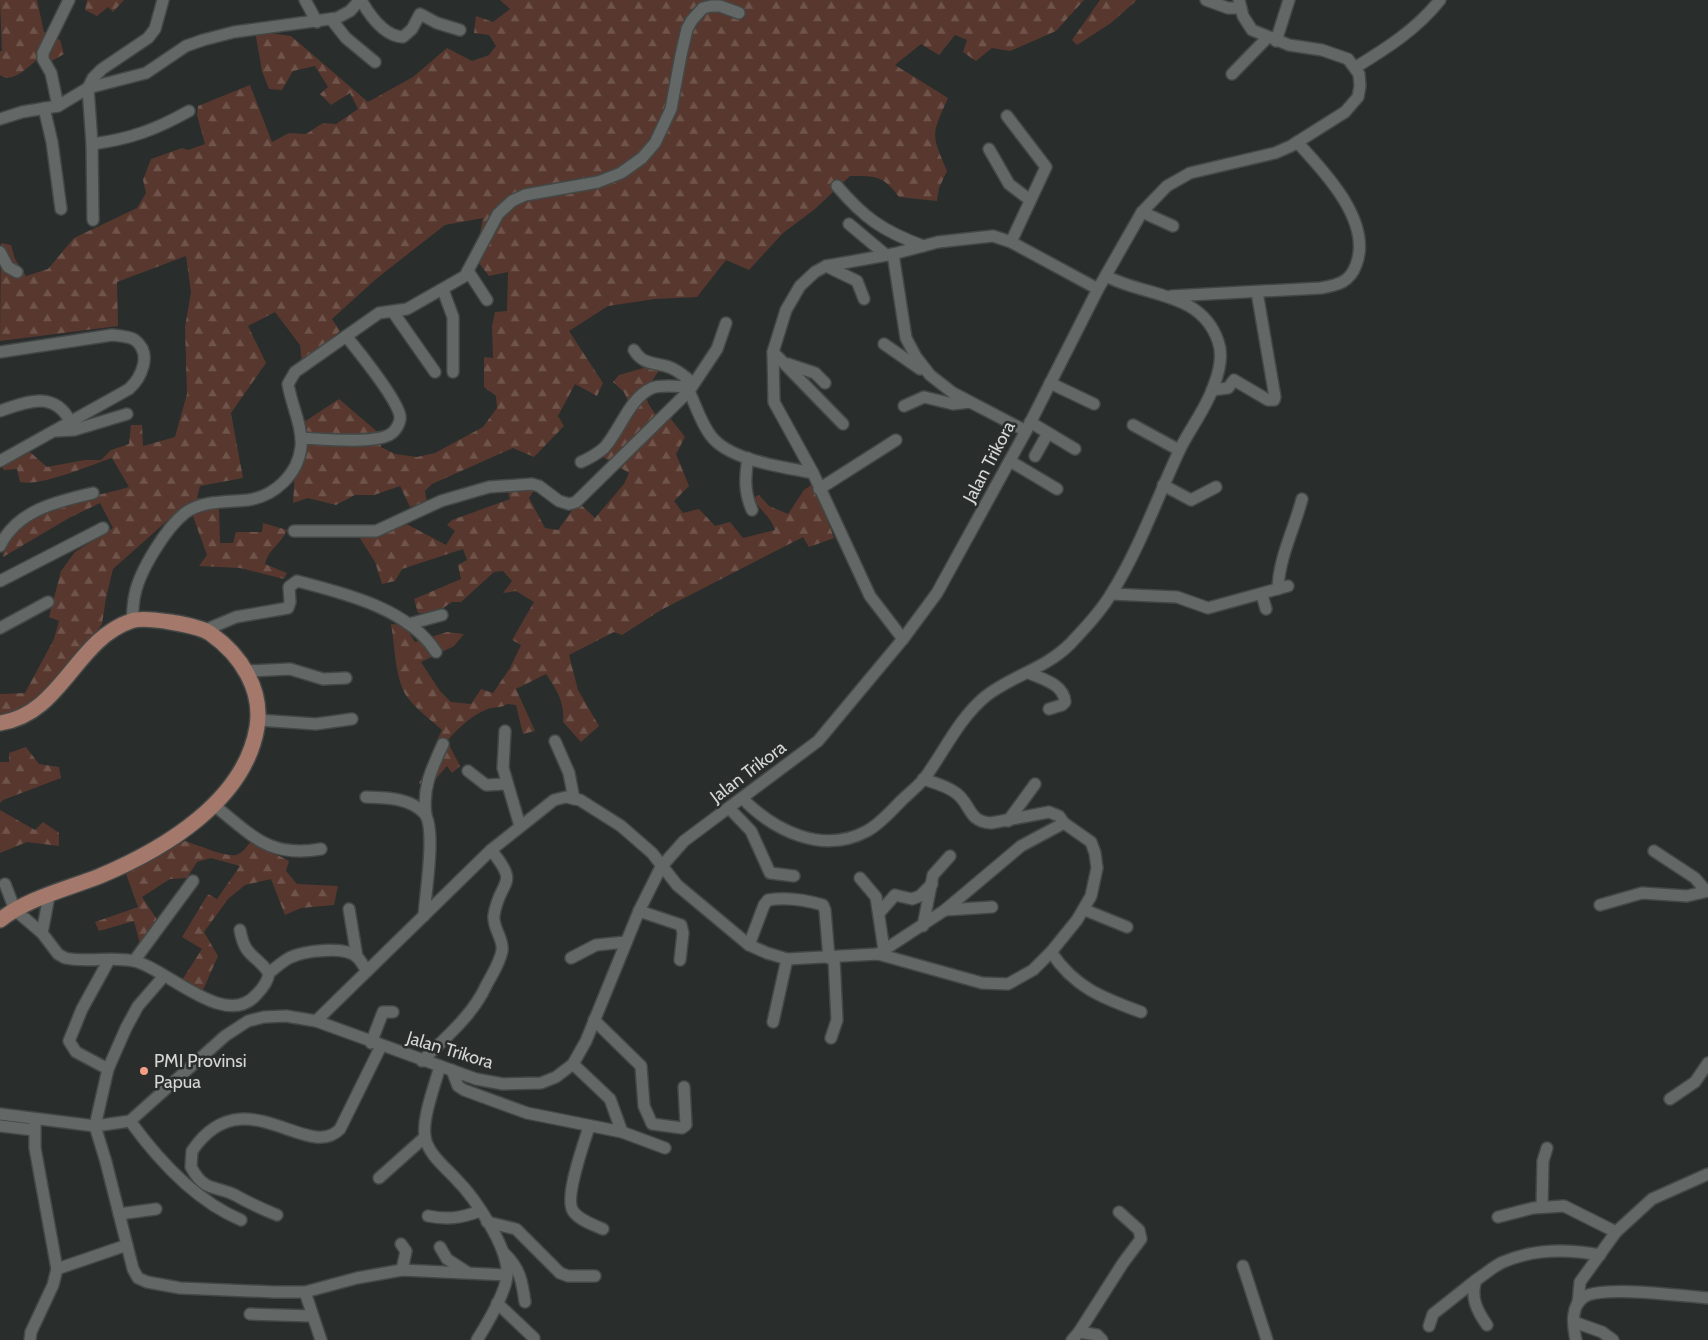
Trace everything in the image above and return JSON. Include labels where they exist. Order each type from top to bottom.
[{"type":"main road","points":[[0,723],[22,717],[37,709],[106,635],[132,620],[188,625],[205,630],[219,640],[246,671],[258,703],[255,742],[242,770],[215,806],[154,848],[101,875],[15,910],[0,920]]},
{"type":"street","points":[[58,106],[50,72],[43,60],[42,53],[69,0]]},
{"type":"street","points":[[93,220],[92,144],[88,88],[93,78],[102,69],[148,38],[155,29],[163,0]]},
{"type":"street","points":[[305,0],[317,22]]},
{"type":"street","points":[[0,119],[22,112],[58,106],[88,88],[146,73],[186,46],[203,40],[234,32],[317,22],[344,15],[360,0],[382,28],[394,36],[403,37],[409,32],[420,14],[437,23],[460,30]]},
{"type":"street","points":[[1206,0],[1228,8],[1240,4],[1248,26],[1272,39],[1342,56],[1357,70],[1424,20],[1440,0]]},
{"type":"street","points":[[1232,74],[1272,39],[1289,0]]},
{"type":"street","points":[[132,620],[135,592],[141,577],[171,528],[186,513],[217,501],[249,500],[262,496],[281,484],[295,468],[301,447],[301,438],[288,384],[295,372],[379,313],[407,309],[465,276],[498,214],[512,201],[543,191],[598,182],[621,173],[642,158],[655,143],[671,109],[687,29],[692,20],[703,8],[711,6],[720,6],[739,13]]},
{"type":"street","points":[[331,18],[346,38],[375,62]]},
{"type":"street","name":"Jalan Trikora","points":[[130,1121],[225,1036],[248,1022],[264,1017],[286,1016],[316,1021],[476,1079],[523,1085],[550,1081],[573,1064],[594,1020],[639,911],[661,866],[684,841],[818,741],[903,639],[940,589],[1028,427],[1098,289],[1142,212],[1167,186],[1190,173],[1275,153],[1297,142],[1345,112],[1353,104],[1360,86],[1357,70]]},
{"type":"street","points":[[44,108],[52,142],[60,209]]},
{"type":"street","points":[[92,144],[134,137],[159,128],[189,111]]},
{"type":"street","points":[[1008,116],[1046,167],[1011,242]]},
{"type":"street","points":[[1169,296],[1321,288],[1341,283],[1352,275],[1359,259],[1359,236],[1353,217],[1326,174],[1297,142]]},
{"type":"street","points":[[989,149],[1009,184],[1030,200]]},
{"type":"street","points":[[837,186],[864,216],[904,239],[923,246]]},
{"type":"street","points":[[1142,212],[1173,226]]},
{"type":"street","points":[[849,224],[889,254],[906,338],[916,358],[930,375]]},
{"type":"street","points":[[903,639],[870,596],[813,473],[774,402],[773,352],[786,310],[800,286],[815,272],[826,266],[923,246],[993,236],[1011,242],[1098,289]]},
{"type":"street","points":[[0,252],[8,267],[17,272]]},
{"type":"street","points":[[826,266],[857,281],[864,300]]},
{"type":"street","points":[[468,271],[487,300]]},
{"type":"street","points":[[742,798],[760,816],[778,828],[800,836],[834,841],[848,840],[870,830],[923,779],[968,715],[986,696],[1029,673],[1061,652],[1111,594],[1126,568],[1179,450],[1212,390],[1219,365],[1219,343],[1199,312],[1187,304],[1169,296],[1132,287],[1106,276]]},
{"type":"street","points":[[443,290],[454,317],[453,372]]},
{"type":"street","points":[[1212,390],[1228,388],[1234,380],[1268,400],[1274,400],[1257,292]]},
{"type":"street","points":[[1199,312],[1206,294]]},
{"type":"street","points":[[393,312],[435,372]]},
{"type":"street","points":[[294,531],[376,531],[441,501],[489,487],[532,484],[539,486],[559,501],[569,504],[576,502],[691,387],[717,349],[726,323]]},
{"type":"street","points":[[0,352],[112,335],[127,337],[136,341],[142,349],[144,361],[142,372],[136,383],[129,389],[0,461]]},
{"type":"street","points":[[301,438],[364,440],[388,436],[394,432],[400,422],[400,416],[379,380],[346,336]]},
{"type":"street","points":[[884,344],[953,393],[1028,427],[1048,433],[1075,450]]},
{"type":"street","points":[[634,350],[639,358],[646,363],[669,367],[691,387],[703,422],[714,440],[732,452],[748,458],[813,473]]},
{"type":"street","points":[[773,352],[843,424]]},
{"type":"street","points":[[786,364],[815,374],[826,383]]},
{"type":"street","points":[[1050,383],[1094,404]]},
{"type":"street","points":[[581,462],[595,456],[605,446],[632,407],[645,393],[658,387],[691,387]]},
{"type":"street","points":[[904,406],[924,397],[953,404],[970,402]]},
{"type":"street","points":[[0,411],[31,401],[45,402],[58,406],[65,412],[70,421]]},
{"type":"street","points":[[54,431],[74,430],[127,414]]},
{"type":"street","points":[[1133,425],[1179,450]]},
{"type":"street","points":[[1036,456],[1048,433]]},
{"type":"street","points":[[820,488],[896,440]]},
{"type":"street","points":[[748,458],[745,485],[746,497],[752,510]]},
{"type":"street","points":[[1010,461],[1057,488]]},
{"type":"street","points":[[1163,485],[1191,500],[1216,487]]},
{"type":"street","points":[[0,546],[9,531],[19,521],[36,510],[53,502],[93,493]]},
{"type":"street","points":[[1111,594],[1177,597],[1208,608],[1283,588],[1282,553],[1295,523],[1302,499]]},
{"type":"street","points":[[0,581],[103,528]]},
{"type":"street","points":[[205,630],[236,616],[288,608],[290,602],[289,587],[297,581],[349,594],[408,624],[428,639],[436,652]]},
{"type":"street","points":[[1262,595],[1266,609]]},
{"type":"street","points":[[0,628],[48,602]]},
{"type":"street","points":[[408,624],[442,615]]},
{"type":"street","points":[[246,671],[290,669],[323,679],[346,678]]},
{"type":"street","points":[[1029,673],[1054,685],[1063,692],[1065,702],[1062,705],[1049,709]]},
{"type":"street","points":[[258,720],[316,724],[352,719]]},
{"type":"street","points":[[505,731],[502,751],[506,784],[520,826]]},
{"type":"street","points":[[555,741],[569,773],[574,799]]},
{"type":"street","points":[[424,916],[430,829],[424,799],[426,786],[443,744]]},
{"type":"street","points":[[468,771],[486,785],[506,784]]},
{"type":"street","points":[[881,952],[960,978],[995,984],[1008,984],[1022,977],[1051,952],[1085,910],[1091,896],[1097,868],[1091,842],[1064,823],[1059,816],[1049,812],[1008,821],[982,822],[970,813],[958,794],[940,784],[923,779]]},
{"type":"street","points":[[1008,821],[1035,784]]},
{"type":"street","points":[[366,797],[396,799],[420,809],[426,815]]},
{"type":"street","points":[[316,1021],[491,850],[554,800],[566,797],[580,800],[621,826],[652,853],[677,885],[749,945],[787,959],[832,958],[881,952],[945,910],[1021,846],[1064,823]]},
{"type":"street","points":[[215,806],[272,848],[301,852],[321,849]]},
{"type":"street","points":[[729,808],[750,831],[770,873],[794,876]]},
{"type":"street","points":[[422,1061],[471,1012],[498,967],[502,950],[494,919],[495,908],[507,880],[506,870],[491,850]]},
{"type":"street","points":[[1600,905],[1642,893],[1663,892],[1686,896],[1707,891],[1695,878],[1654,852]]},
{"type":"street","points":[[923,926],[936,871],[950,856]]},
{"type":"street","points":[[860,878],[876,897],[879,913],[881,952]]},
{"type":"street","points":[[134,961],[193,881]]},
{"type":"street","points":[[5,884],[15,910],[42,933],[58,954],[65,958],[134,961],[214,1003],[235,1005],[252,1000],[268,979],[269,973],[263,964],[246,951],[240,930]]},
{"type":"street","points":[[879,913],[895,895],[912,899],[920,896],[932,884]]},
{"type":"street","points":[[42,933],[49,896]]},
{"type":"street","points":[[749,945],[764,905],[768,900],[789,899],[823,904],[826,910],[832,958],[837,1020],[831,1038]]},
{"type":"street","points":[[945,910],[992,907]]},
{"type":"street","points":[[349,909],[358,957],[367,971]]},
{"type":"street","points":[[1085,910],[1127,927]]},
{"type":"street","points":[[639,911],[681,925],[683,933],[680,960]]},
{"type":"street","points":[[571,958],[596,945],[626,942]]},
{"type":"street","points":[[269,973],[289,958],[322,951],[335,950],[347,952],[358,957]]},
{"type":"street","points":[[1051,952],[1059,964],[1088,990],[1141,1012]]},
{"type":"street","points":[[772,1022],[787,959]]},
{"type":"street","points":[[108,1070],[76,1052],[70,1041],[82,1009],[109,960]]},
{"type":"street","points":[[164,976],[134,1014],[108,1070],[94,1126],[133,1269],[138,1278],[147,1282],[180,1288],[305,1292],[357,1278],[402,1270],[420,1269],[507,1275]]},
{"type":"street","points":[[277,1215],[246,1203],[233,1194],[215,1190],[207,1185],[191,1167],[192,1151],[210,1132],[224,1123],[235,1119],[260,1120],[317,1137],[332,1136],[340,1129],[376,1044],[383,1012],[393,1012]]},
{"type":"street","points":[[594,1020],[641,1066],[644,1106],[652,1124],[682,1128],[686,1125],[684,1087]]},
{"type":"street","points":[[1670,1099],[1695,1082],[1708,1063]]},
{"type":"street","points":[[573,1064],[610,1099],[622,1132]]},
{"type":"street","points":[[440,1066],[426,1120],[425,1137],[431,1151],[466,1190],[504,1252],[514,1262],[521,1274],[525,1302]]},
{"type":"street","points":[[452,1070],[458,1086],[464,1090],[527,1113],[589,1127],[622,1132],[665,1148]]},
{"type":"street","points":[[0,1114],[34,1125]]},
{"type":"street","points":[[0,1126],[94,1126],[130,1121],[160,1157],[212,1206],[241,1220]]},
{"type":"street","points":[[30,1340],[31,1332],[53,1286],[57,1269],[43,1205],[34,1125]]},
{"type":"street","points":[[589,1127],[572,1189],[571,1208],[586,1221],[603,1229]]},
{"type":"street","points":[[379,1178],[425,1137]]},
{"type":"street","points":[[1542,1206],[1543,1160],[1547,1148]]},
{"type":"street","points":[[1576,1340],[1574,1312],[1578,1303],[1580,1282],[1616,1232],[1652,1199],[1708,1174]]},
{"type":"street","points":[[1498,1217],[1542,1206],[1564,1206],[1616,1232]]},
{"type":"street","points":[[119,1214],[156,1209]]},
{"type":"street","points":[[428,1216],[444,1219],[460,1218],[480,1211]]},
{"type":"street","points":[[1076,1336],[1122,1263],[1141,1240],[1139,1230],[1119,1212]]},
{"type":"street","points":[[486,1222],[516,1229],[560,1273],[568,1276],[595,1276]]},
{"type":"street","points":[[401,1244],[406,1251],[402,1270]]},
{"type":"street","points":[[57,1269],[127,1245]]},
{"type":"street","points":[[440,1247],[452,1263],[471,1274]]},
{"type":"street","points":[[1429,1326],[1433,1314],[1476,1280],[1502,1263],[1535,1252],[1576,1251],[1600,1254]]},
{"type":"street","points":[[477,1340],[497,1303],[507,1275],[504,1252]]},
{"type":"street","points":[[1243,1266],[1267,1340]]},
{"type":"street","points":[[1476,1280],[1474,1299],[1477,1310],[1487,1325]]},
{"type":"street","points":[[305,1292],[321,1340]]},
{"type":"street","points":[[1578,1303],[1589,1295],[1606,1292],[1708,1298]]},
{"type":"street","points":[[497,1303],[534,1338]]},
{"type":"street","points":[[250,1314],[312,1316]]},
{"type":"street","points":[[1574,1322],[1602,1332],[1613,1340]]},
{"type":"street","points":[[1076,1336],[1097,1335],[1102,1340]]},
{"type":"green space","points":[[0,0],[37,0],[44,32],[60,40],[64,54],[50,62],[41,56],[16,75],[5,77],[0,75],[0,51],[2,51]]},
{"type":"green space","points":[[87,0],[124,0],[113,12],[108,7],[97,16],[85,10]]},
{"type":"green space","points":[[500,0],[1084,0],[1056,31],[1010,51],[992,48],[976,61],[963,52],[967,40],[955,35],[939,55],[921,44],[895,65],[948,98],[938,120],[935,134],[938,149],[947,171],[939,188],[937,201],[899,197],[888,184],[878,178],[850,176],[815,209],[783,233],[749,270],[726,260],[697,297],[655,299],[608,306],[569,331],[603,383],[597,396],[575,384],[558,416],[564,426],[534,457],[513,448],[432,484],[425,491],[427,503],[410,507],[400,486],[374,495],[355,495],[336,505],[308,498],[293,503],[298,426],[339,399],[381,435],[381,447],[395,454],[417,457],[435,453],[483,427],[497,408],[496,396],[484,387],[484,357],[493,358],[492,326],[495,312],[507,311],[508,272],[489,276],[475,258],[483,218],[445,225],[376,279],[332,319],[340,331],[302,364],[300,345],[275,312],[248,326],[266,363],[231,413],[243,478],[200,486],[197,498],[208,499],[219,509],[220,543],[233,543],[236,532],[262,532],[263,523],[287,530],[269,554],[265,564],[287,573],[284,579],[240,568],[199,566],[207,555],[190,508],[168,520],[113,569],[102,624],[88,643],[35,703],[22,712],[0,717],[0,694],[25,693],[54,639],[59,621],[49,617],[61,571],[75,552],[113,528],[100,503],[69,518],[3,557],[7,539],[18,525],[33,515],[52,507],[129,487],[112,458],[79,470],[29,483],[20,482],[17,469],[3,470],[3,466],[30,452],[47,467],[85,460],[101,460],[111,450],[129,444],[131,425],[142,425],[143,446],[175,437],[187,394],[185,327],[191,292],[186,256],[117,282],[118,326],[0,341],[1,243],[11,245],[15,259],[26,276],[48,269],[74,238],[137,208],[146,193],[143,180],[151,159],[182,148],[188,150],[205,144],[197,115],[198,106],[250,85],[272,142],[289,133],[306,134],[323,123],[336,124],[358,109],[350,93],[331,105],[320,94],[328,87],[315,66],[293,71],[282,90],[269,89],[262,71],[255,31],[291,36],[368,102],[413,77],[447,48],[472,61],[489,55],[496,46],[489,35],[474,33],[476,16],[493,22],[510,9]]},
{"type":"green space","points":[[1100,0],[1137,0],[1111,23],[1077,45],[1072,40]]},
{"type":"green space","points":[[647,367],[661,368],[650,383],[646,394],[650,406],[661,421],[671,419],[685,437],[676,454],[689,486],[674,501],[683,513],[699,509],[715,526],[730,522],[743,538],[775,530],[770,520],[753,498],[759,495],[769,506],[788,514],[804,490],[814,483],[834,538],[809,547],[803,537],[661,610],[622,635],[614,632],[569,655],[578,690],[599,726],[581,742],[563,722],[563,709],[559,697],[546,674],[516,689],[535,731],[523,734],[516,705],[507,704],[491,708],[476,715],[447,741],[460,766],[452,773],[447,766],[428,788],[419,783],[441,745],[436,742],[442,730],[416,707],[408,698],[400,683],[391,624],[404,625],[415,642],[447,632],[464,634],[454,646],[421,662],[440,691],[451,702],[471,704],[481,689],[493,693],[510,668],[521,645],[512,640],[534,602],[516,591],[503,593],[512,581],[503,571],[494,572],[461,602],[452,602],[434,614],[418,613],[414,599],[461,579],[458,565],[467,560],[463,549],[402,569],[395,581],[382,584],[375,562],[358,535],[397,519],[446,545],[455,531],[447,525],[452,520],[510,499],[506,485],[539,483],[529,498],[545,528],[558,530],[578,502],[595,518],[624,484],[629,473],[603,457],[631,408],[624,392],[613,382],[619,375]]},
{"type":"green space","points":[[26,747],[39,764],[59,767],[61,778],[3,800],[0,803],[0,762],[9,762],[9,753]]},
{"type":"green space","points":[[0,810],[35,830],[43,822],[59,833],[59,846],[27,842],[0,853]]},
{"type":"green space","points":[[185,841],[218,853],[236,855],[241,853],[251,841],[289,861],[286,871],[297,884],[338,886],[334,905],[301,908],[285,915],[271,879],[245,885],[228,899],[204,932],[218,956],[203,990],[182,980],[202,949],[182,937],[208,894],[217,899],[240,866],[211,858],[197,862],[187,878],[170,879],[142,897],[158,921],[140,944],[134,921],[99,931],[95,922],[138,907],[125,871]]},
{"type":"place","name":"PMI Provinsi Papua","points":[[144,1071]]}]
